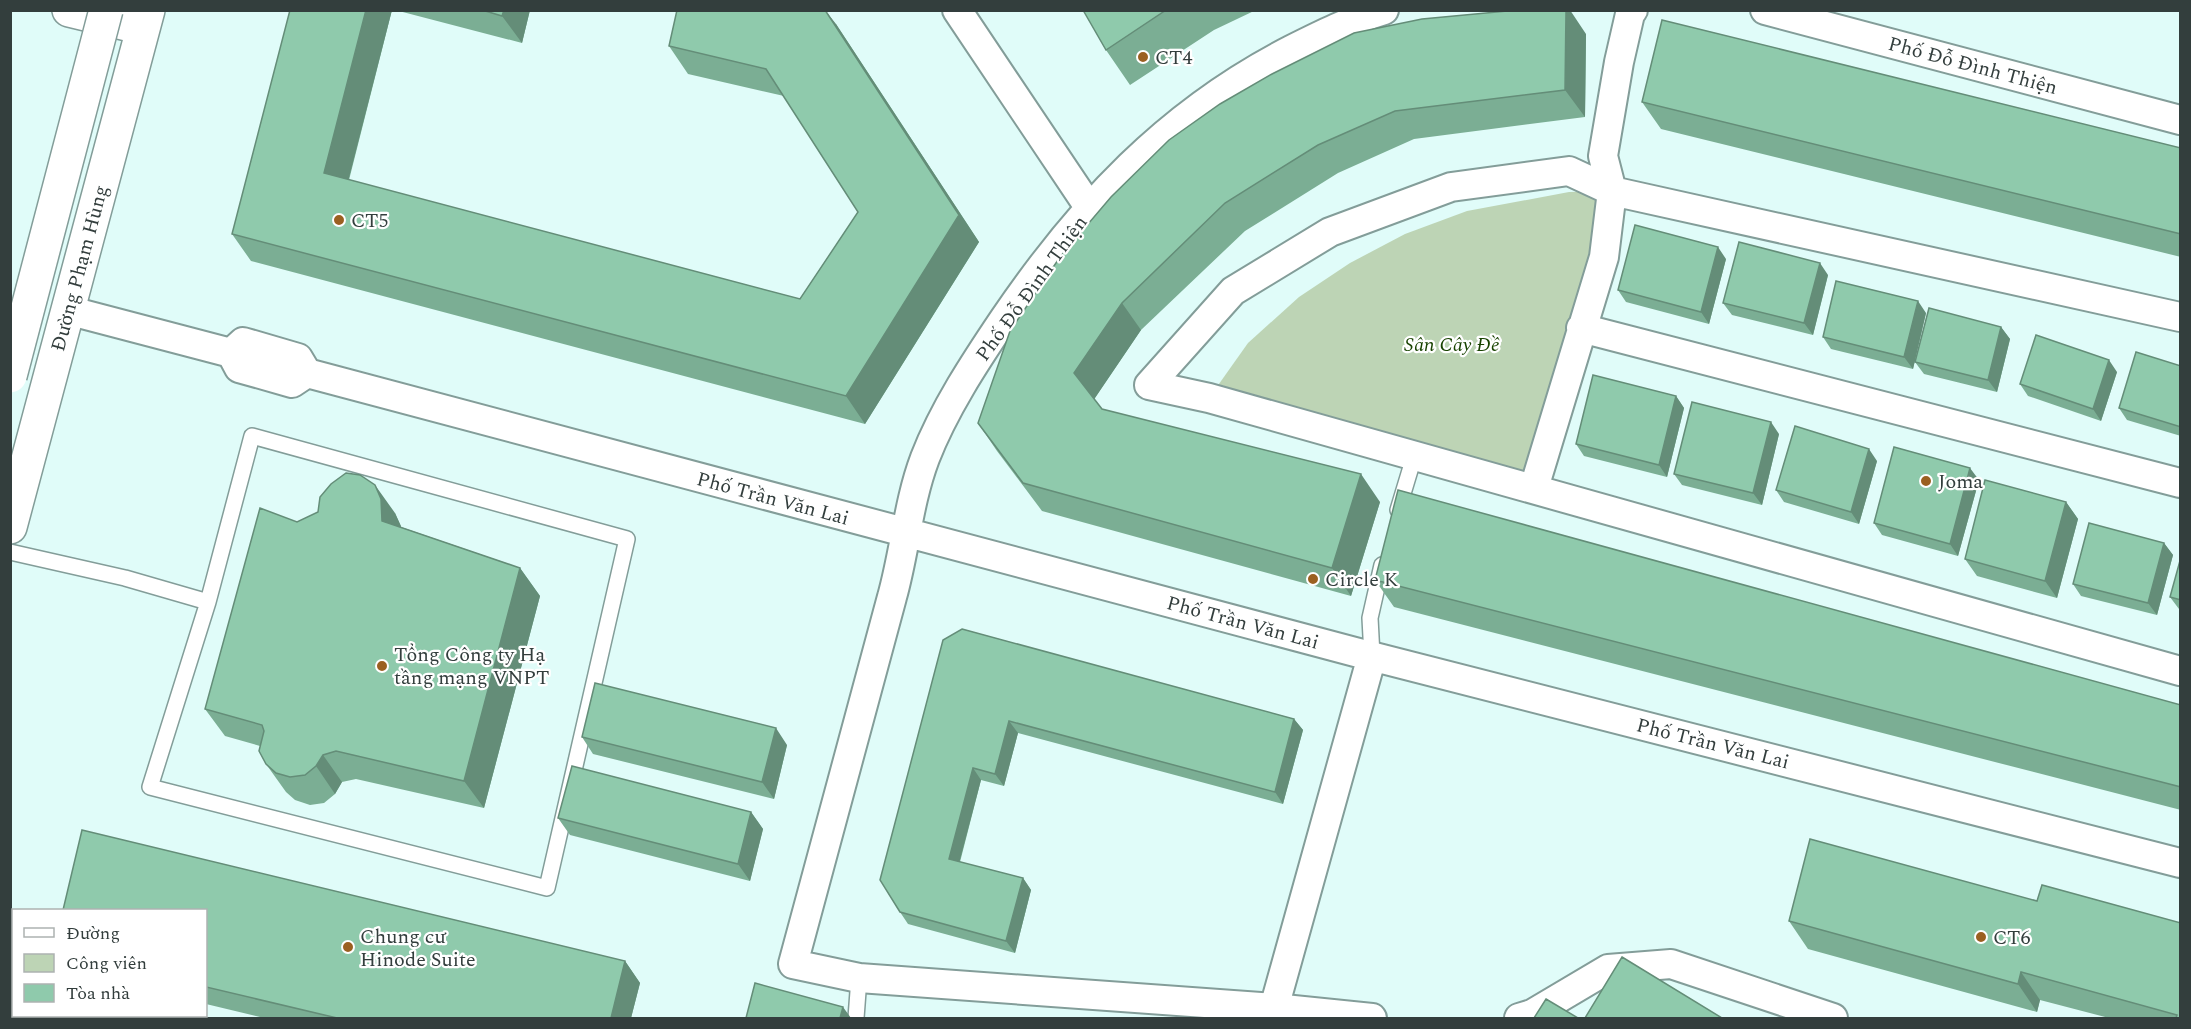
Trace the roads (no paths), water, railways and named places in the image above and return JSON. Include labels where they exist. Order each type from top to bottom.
[{"type":"main road","points":[[69,10],[145,19]]},
{"type":"main road","points":[[10,376],[106,10]]},
{"type":"main road","name":"Đường Phạm Hùng","points":[[10,526],[145,19]]},
{"type":"street","points":[[957,10],[1089,207]]},
{"type":"street","name":"Phố Đỗ Đình Thiện","points":[[860,978],[793,963],[894,591],[905,533],[925,459],[958,392],[1054,248],[1089,207],[1154,143],[1209,99],[1278,57],[1322,34],[1384,10]]},
{"type":"street","points":[[1534,488],[1604,257],[1612,191],[1603,156],[1619,62],[1630,14],[1633,10]]},
{"type":"street","name":"Phố Đỗ Đình Thiện","points":[[1765,10],[2181,120]]},
{"type":"street","points":[[2181,317],[1612,191],[1569,171],[1451,187],[1330,231],[1233,291],[1149,385],[1209,398],[1414,457],[1534,488],[2181,671]]},
{"type":"street","name":"Phố Trần Văn Lai","points":[[67,310],[231,353],[239,368],[292,383],[307,373],[1372,656],[2181,863]]},
{"type":"street","points":[[1581,328],[2181,483]]},
{"type":"street","points":[[1274,1008],[1372,656]]},
{"type":"street","points":[[1519,1018],[1532,1014],[1608,969],[1671,964],[1833,1018]]},
{"type":"street","points":[[860,978],[1274,1008],[1372,1018]]},
{"type":"lane","points":[[252,436],[627,538],[547,888],[150,787],[208,602],[252,436]]},
{"type":"lane","points":[[1394,523],[1414,457]]},
{"type":"lane","points":[[1372,656],[1370,618],[1374,589],[1388,545]]},
{"type":"lane","points":[[10,552],[124,578],[208,602]]},
{"type":"lane","points":[[856,1018],[860,978]]},
{"type":"place","name":"CT4","points":[[1143,57]]},
{"type":"place","name":"CT5","points":[[339,220]]},
{"type":"place","name":"Joma","points":[[1926,481]]},
{"type":"place","name":"Circle K","points":[[1313,579]]},
{"type":"place","name":"Tổng Công ty Hạ tầng mạng VNPT","points":[[382,666]]},
{"type":"place","name":"CT6","points":[[1981,937]]},
{"type":"place","name":"Chung cư Hinode Suite","points":[[348,947]]},
{"type":"park label","name":"Sân Cây Đề","points":[[1452,344]]}]
